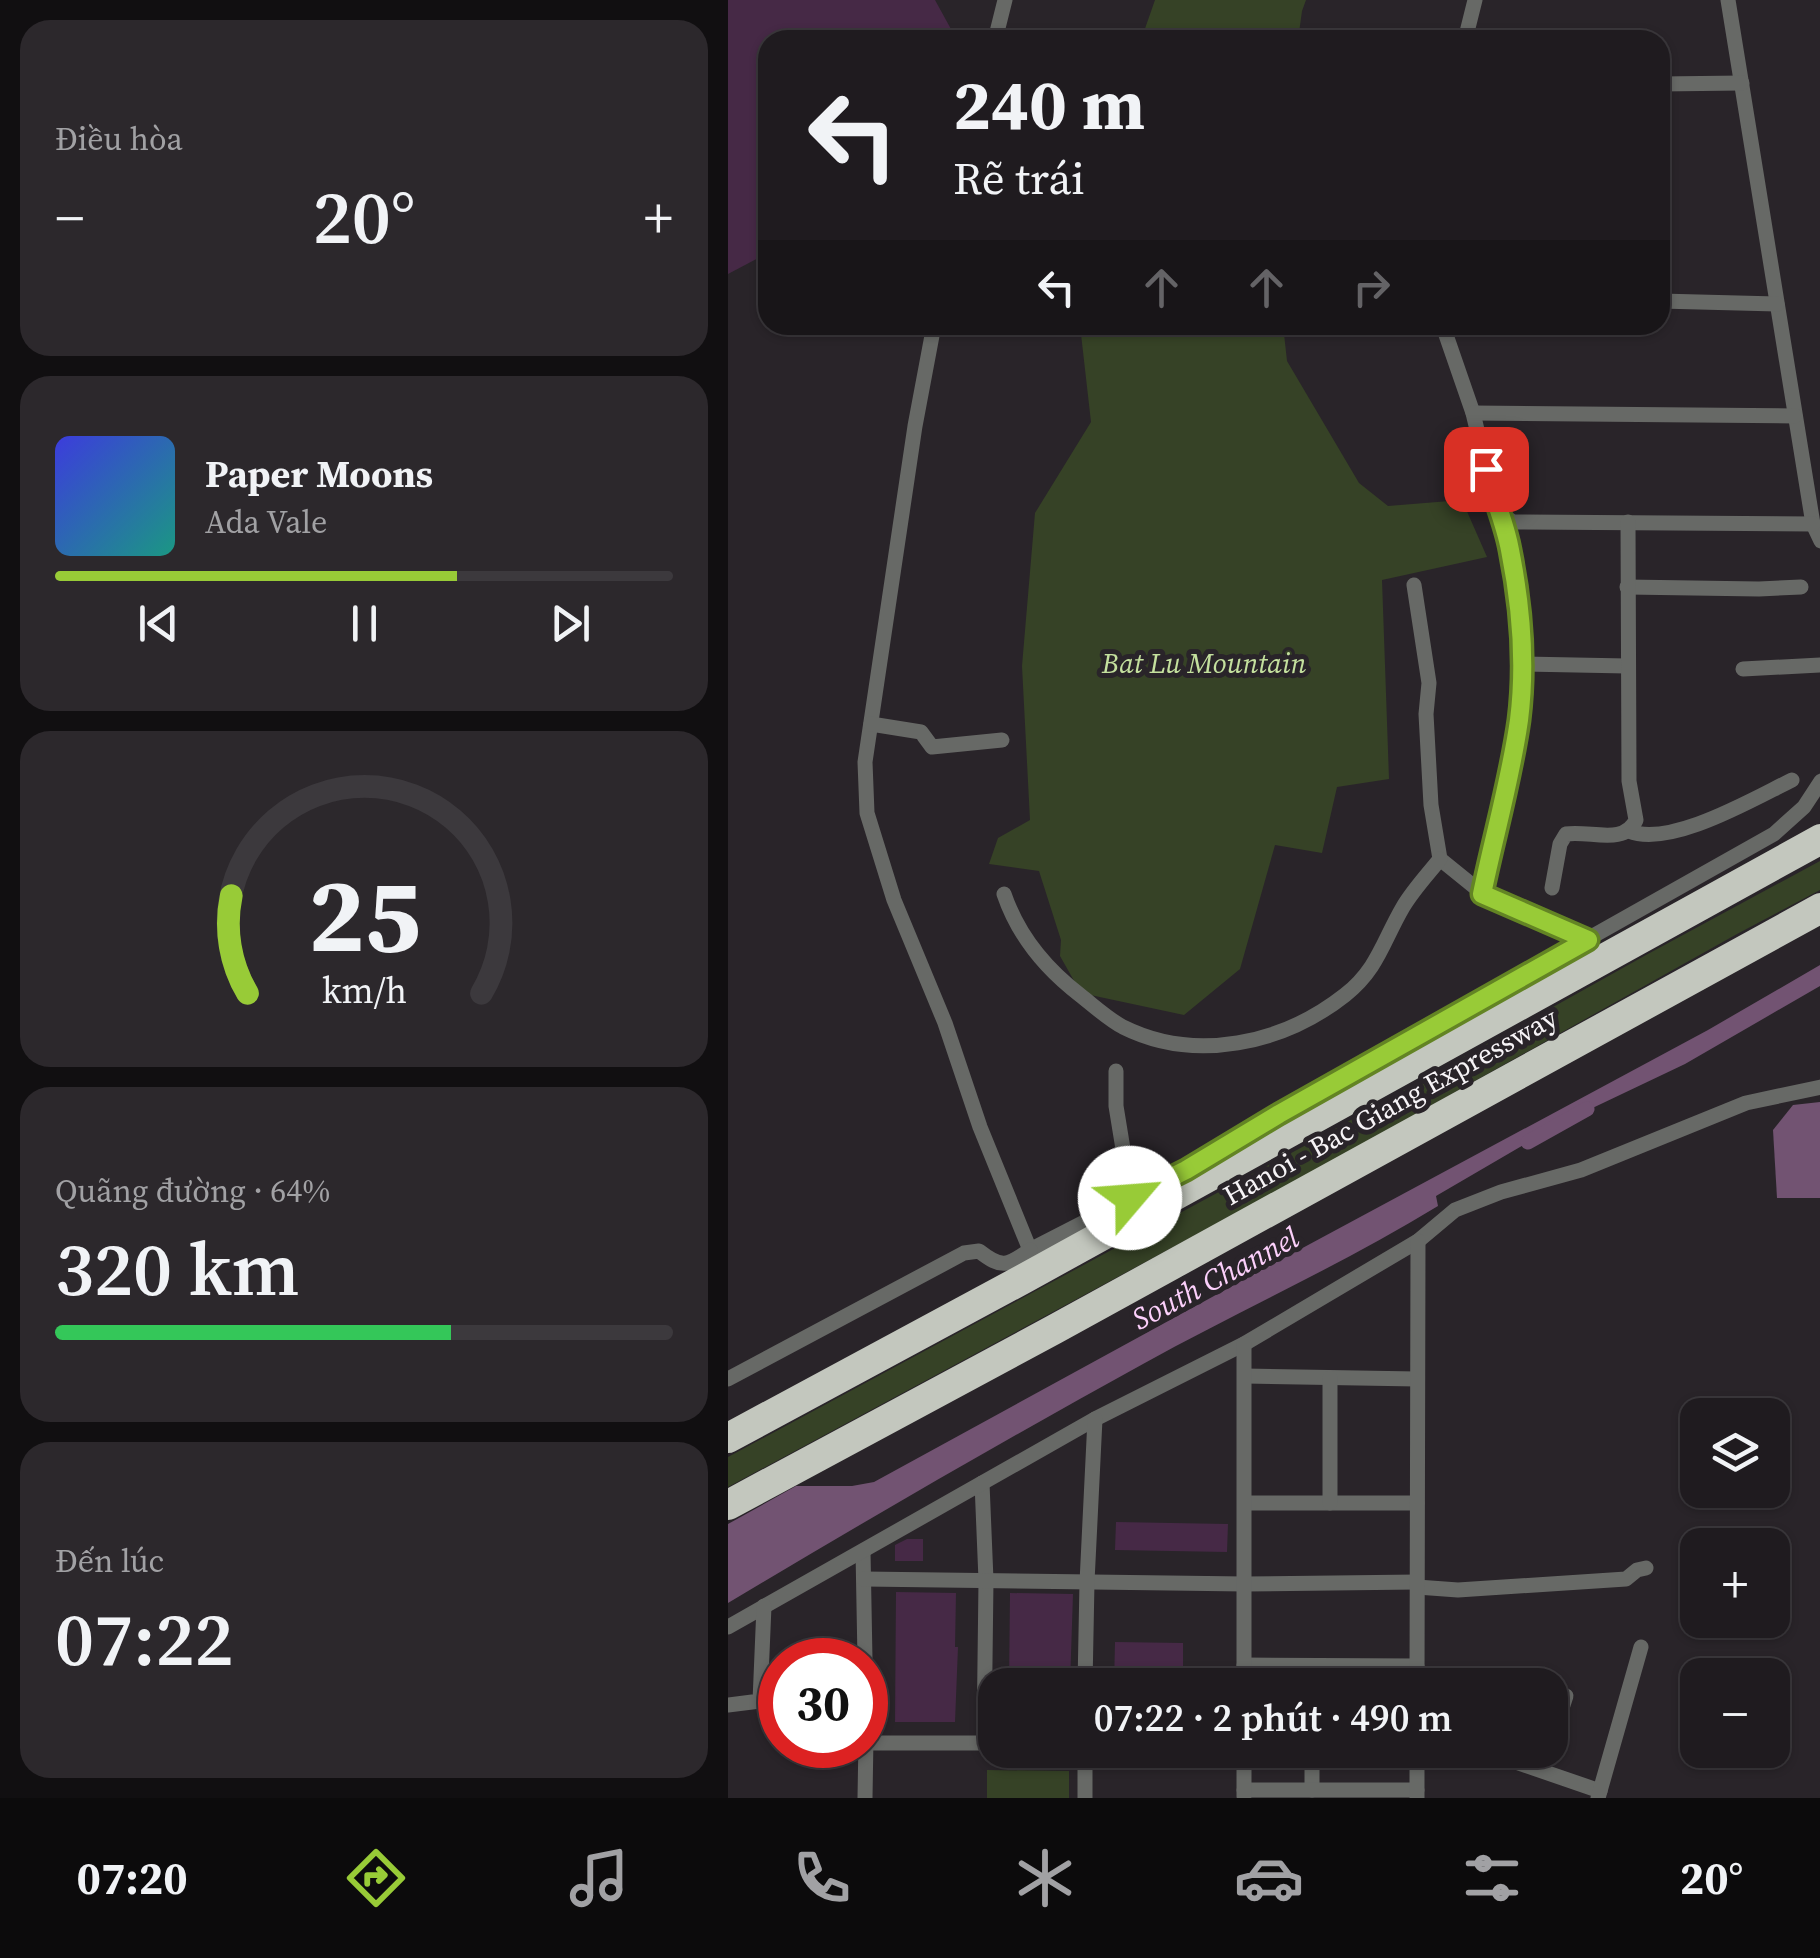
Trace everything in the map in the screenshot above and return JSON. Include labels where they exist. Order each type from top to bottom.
[{"type":"highway","name":"Hanoi - Bac Giang Expressway","points":[[728,1438],[1820,839]]},
{"type":"highway","name":"Hanoi - Bac Giang Expressway","points":[[728,1509],[1820,908]]},
{"type":"street","points":[[998,30],[1005,0]]},
{"type":"street","points":[[1468,30],[1475,0]]},
{"type":"street","points":[[1728,0],[1813,524],[1820,541]]},
{"type":"street","points":[[1670,84],[1742,83]]},
{"type":"street","points":[[1670,299],[1777,304]]},
{"type":"street","points":[[932,335],[871,724],[866,762],[867,813],[894,900],[1030,1250]]},
{"type":"street","points":[[1446,335],[1473,413],[1510,550],[1521,630],[1518,720],[1482,894]]},
{"type":"street","points":[[1473,413],[1796,416]]},
{"type":"street","points":[[1500,514],[1512,522],[1813,524]]},
{"type":"street","points":[[1552,888],[1560,844],[1566,834],[1622,836],[1636,820],[1629,781],[1628,522]]},
{"type":"street","points":[[1414,585],[1429,683],[1426,714],[1440,858],[1482,894],[1588,940]]},
{"type":"street","points":[[1628,587],[1800,587]]},
{"type":"street","points":[[1522,664],[1627,666]]},
{"type":"street","points":[[1743,669],[1820,665]]},
{"type":"street","points":[[871,724],[921,732],[932,747],[1002,740]]},
{"type":"street","points":[[1629,832],[1656,835],[1700,824],[1792,780]]},
{"type":"street","points":[[728,1378],[964,1253],[979,1251],[1002,1264],[1018,1259],[1186,1170],[1774,834],[1804,807],[1820,781]]},
{"type":"street","points":[[1004,894],[1026,940],[1054,976],[1109,1018],[1160,1042],[1208,1047],[1256,1040],[1306,1020],[1345,995],[1373,967],[1403,906],[1440,858]]},
{"type":"street","points":[[1116,1071],[1116,1106],[1130,1198]]},
{"type":"street","points":[[728,1626],[1095,1419],[1244,1344],[1418,1241],[1455,1210],[1501,1192],[1581,1170],[1746,1102],[1820,1087]]},
{"type":"street","points":[[1244,1344],[1244,1666],[1417,1666],[1418,1241]]},
{"type":"street","points":[[1245,1376],[1418,1379]]},
{"type":"street","points":[[1330,1378],[1330,1503]]},
{"type":"street","points":[[1086,1668],[1095,1419]]},
{"type":"street","points":[[982,1483],[988,1668]]},
{"type":"street","points":[[1245,1504],[1417,1503]]},
{"type":"street","points":[[863,1551],[864,1638]]},
{"type":"street","points":[[864,1579],[1417,1584],[1458,1590],[1626,1579],[1646,1568]]},
{"type":"street","points":[[728,1705],[754,1703],[762,1696],[764,1606]]},
{"type":"street","points":[[1533,1768],[1599,1794],[1641,1648]]},
{"type":"street","points":[[888,1741],[978,1743]]},
{"type":"street","points":[[865,1798],[866,1768]]},
{"type":"street","points":[[1084,1768],[1084,1798]]},
{"type":"street","points":[[1244,1768],[1244,1794],[1312,1790],[1416,1794],[1417,1768]]},
{"type":"street","points":[[1312,1768],[1312,1790]]},
{"type":"green space","points":[[1155,0],[1306,0],[1299,30],[1144,30]]},
{"type":"green space","name":"Bat Lu Mountain","points":[[1081,335],[1284,335],[1287,361],[1359,483],[1388,506],[1462,500],[1487,557],[1382,580],[1389,779],[1337,787],[1322,853],[1275,845],[1240,969],[1184,1015],[1081,993],[1060,956],[1061,940],[1039,871],[989,864],[998,838],[1030,820],[1022,666],[1035,513],[1091,422]]},
{"type":"green space","points":[[1820,861],[1820,890],[1316,1170],[728,1487],[728,1457],[1317,1139]]},
{"type":"green space","points":[[987,1770],[1069,1771],[1069,1798],[987,1798]]},
{"type":"shaded area","name":"South Channel","points":[[1820,965],[1820,986],[1685,1064],[1561,1123],[1436,1196],[1438,1206],[1402,1227],[1091,1393],[728,1603],[728,1524],[796,1486],[874,1482],[1708,1030]]},
{"type":"shaded area","points":[[1820,1102],[1820,1198],[1777,1198],[1773,1130],[1793,1105]]},
{"type":"building","points":[[728,0],[935,0],[952,30],[758,30],[758,258],[728,274]]},
{"type":"building","points":[[1116,1522],[1228,1524],[1227,1552],[1115,1550]]},
{"type":"building","points":[[907,1539],[923,1539],[923,1561],[895,1561],[895,1545]]},
{"type":"building","points":[[896,1592],[956,1593],[955,1722],[895,1722]]},
{"type":"building","points":[[1010,1593],[1073,1594],[1071,1668],[1009,1668]]},
{"type":"building","points":[[1115,1642],[1183,1643],[1183,1668],[1114,1668]]},
{"type":"waterway","name":"South Channel","points":[[1528,1142],[1587,1109]]},
{"type":"route","points":[[1130,1198],[1186,1170],[1588,940],[1482,894],[1518,720],[1522,664],[1510,550],[1486,469]]}]
